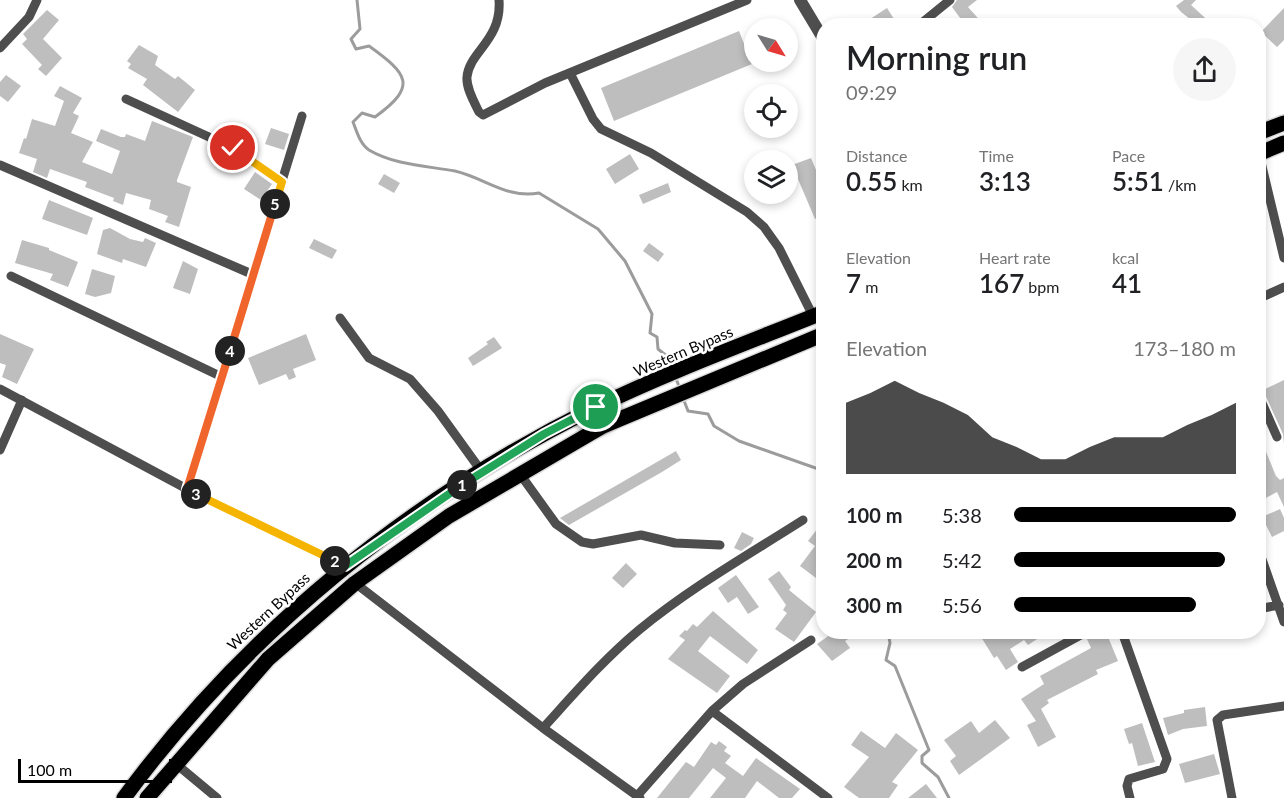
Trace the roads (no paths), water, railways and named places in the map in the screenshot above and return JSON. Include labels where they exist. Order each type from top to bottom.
[{"type":"main road","points":[[1266,130],[1284,123]]},
{"type":"main road","points":[[1266,151],[1284,143]]},
{"type":"main road","name":"Western Bypass","points":[[124,798],[160,752],[250,650],[345,566],[482,472],[596,407],[816,315]]},
{"type":"main road","points":[[147,798],[175,763],[268,659],[355,583],[449,516],[603,426],[816,337]]},
{"type":"street","points":[[0,48],[29,17],[37,0]]},
{"type":"street","points":[[499,0],[498,19],[492,38],[467,75],[468,85],[479,112],[483,115],[570,73],[747,0]]},
{"type":"street","points":[[800,0],[816,27]]},
{"type":"street","points":[[928,18],[950,0]]},
{"type":"street","points":[[570,73],[592,119],[602,129],[703,183],[747,212],[764,227],[816,311]]},
{"type":"street","points":[[126,99],[233,148],[282,182]]},
{"type":"street","points":[[187,489],[302,116]]},
{"type":"street","points":[[0,165],[254,275]]},
{"type":"street","points":[[1266,183],[1284,258]]},
{"type":"street","points":[[11,276],[222,377]]},
{"type":"street","points":[[1266,295],[1284,286]]},
{"type":"street","points":[[340,318],[369,358],[410,379],[438,411],[482,472]]},
{"type":"street","points":[[0,389],[187,489],[345,566]]},
{"type":"street","points":[[0,450],[22,400]]},
{"type":"street","points":[[1266,413],[1276,437]]},
{"type":"street","points":[[520,474],[556,524],[582,542],[603,543],[641,535],[675,543],[720,545]]},
{"type":"street","points":[[543,728],[598,667],[639,630],[671,605],[803,520]]},
{"type":"street","points":[[1266,570],[1284,622]]},
{"type":"street","points":[[355,583],[543,728],[638,797],[712,711],[743,684],[811,640]]},
{"type":"street","points":[[1266,607],[1279,605]]},
{"type":"street","points":[[1022,667],[1073,639]]},
{"type":"street","points":[[1124,639],[1167,759],[1163,769],[1129,779],[1127,786],[1130,798]]},
{"type":"street","points":[[1232,798],[1217,720],[1223,715],[1284,706]]},
{"type":"street","points":[[712,711],[828,798]]},
{"type":"street","points":[[175,763],[217,798]]},
{"type":"waterway","points":[[357,0],[360,29],[351,39],[356,49],[369,46],[392,65],[403,80],[398,97],[389,106],[375,117],[362,113],[353,122],[363,144],[369,150],[389,159],[466,174],[506,191],[539,193],[598,229],[625,261],[652,314],[650,333],[657,337],[658,349],[668,357],[672,367]]},
{"type":"waterway","points":[[675,376],[680,389]]},
{"type":"waterway","points":[[683,398],[688,411],[708,414],[714,426],[739,441],[816,468]]},
{"type":"waterway","points":[[889,639],[886,660],[895,666],[929,750],[922,756],[922,763],[938,777],[949,798]]}]
